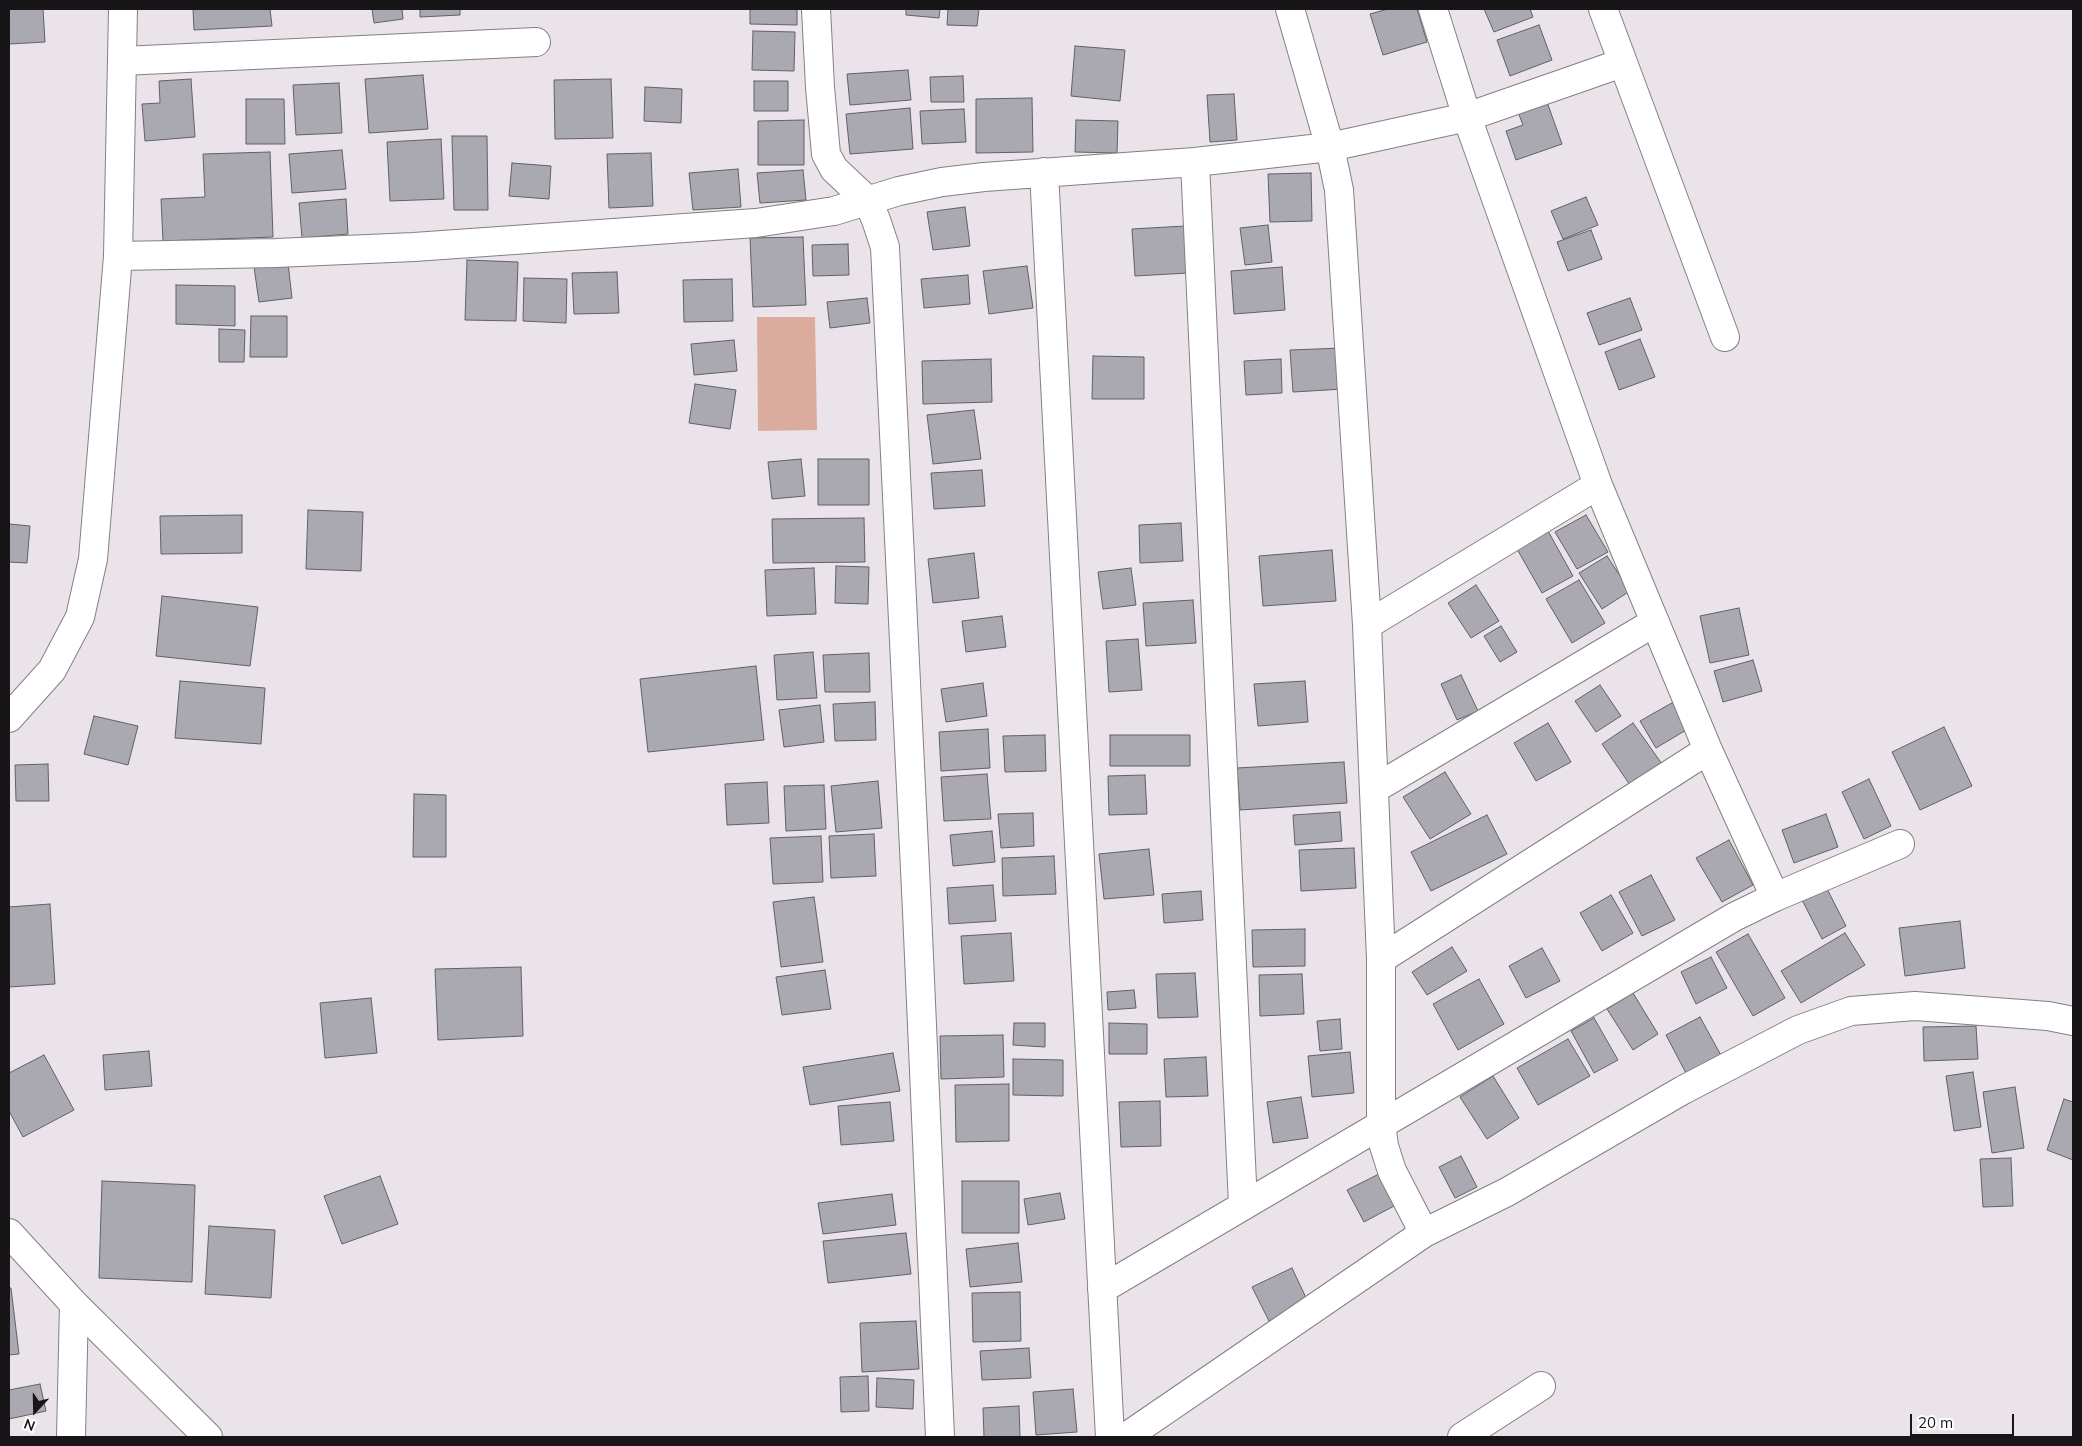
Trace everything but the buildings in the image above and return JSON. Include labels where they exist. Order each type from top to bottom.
[{"type":"street","points":[[9,718],[52,670],[80,617],[93,559],[118,256],[123,9]]},
{"type":"street","points":[[816,9],[826,154],[834,169],[868,202],[885,247],[918,920],[940,1437]]},
{"type":"street","points":[[1290,9],[1330,147],[1339,190],[1343,239],[1367,625],[1381,959],[1381,1124],[1384,1146],[1392,1171],[1424,1233]]},
{"type":"street","points":[[1433,9],[1467,117],[1598,485],[1708,750],[1775,897]]},
{"type":"street","points":[[1603,9],[1725,338]]},
{"type":"street","points":[[122,61],[536,42]]},
{"type":"street","points":[[118,256],[404,248],[756,223],[834,211],[899,191],[942,182],[1044,172],[1195,162],[1330,147],[1467,117],[1622,63]]},
{"type":"street","points":[[1195,162],[1243,1205]]},
{"type":"street","points":[[1044,172],[1110,1437]]},
{"type":"street","points":[[1367,625],[1598,485]]},
{"type":"street","points":[[1374,789],[1655,622]]},
{"type":"street","points":[[1381,959],[1708,750]]},
{"type":"street","points":[[1102,1289],[1701,936],[1775,897],[1900,844]]},
{"type":"street","points":[[1126,1437],[1424,1233],[1507,1192],[1682,1090],[1790,1034],[1851,1011],[1915,1006],[2048,1016],[2073,1021]]},
{"type":"street","points":[[9,1233],[74,1304],[208,1437]]},
{"type":"street","points":[[71,1437],[74,1304]]},
{"type":"street","points":[[1462,1437],[1541,1386]]},
{"type":"shaded area","points":[[757,317],[815,317],[817,430],[758,431]]}]
